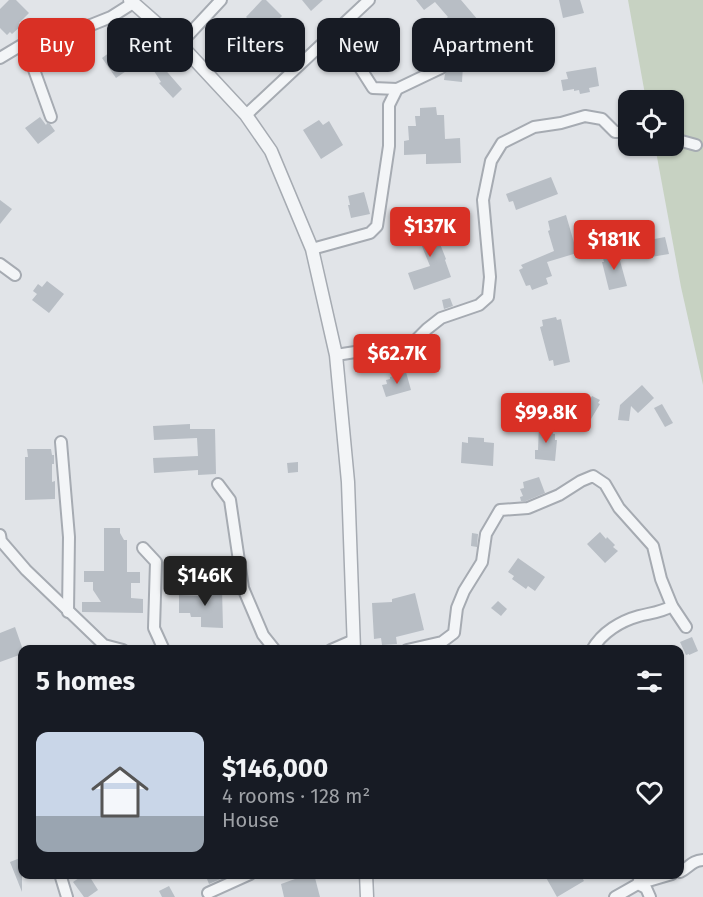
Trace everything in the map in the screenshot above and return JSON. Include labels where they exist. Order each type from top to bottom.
[{"type":"street","points":[[193,30],[221,0]]},
{"type":"street","points":[[349,18],[369,0]]},
{"type":"street","points":[[95,23],[111,17],[131,1],[150,18]]},
{"type":"street","points":[[0,58],[18,47]]},
{"type":"street","points":[[246,115],[317,48]]},
{"type":"street","points":[[193,58],[246,115],[271,151],[312,249],[336,355],[348,482],[354,645]]},
{"type":"street","points":[[35,72],[51,117]]},
{"type":"street","points":[[363,72],[373,88],[397,89],[433,72]]},
{"type":"street","points":[[312,249],[370,233],[377,226],[389,146],[389,105],[397,89]]},
{"type":"street","points":[[336,355],[413,343],[441,318],[479,306],[488,297],[490,277],[483,200],[491,161],[502,143],[534,127],[585,116],[602,119],[615,132],[618,132]]},
{"type":"street","points":[[684,142],[696,145]]},
{"type":"street","points":[[0,264],[15,276]]},
{"type":"street","points":[[61,442],[69,537],[68,612]]},
{"type":"street","points":[[429,645],[442,642],[454,633],[457,608],[464,591],[482,562],[486,534],[500,510],[528,508],[559,495],[593,476],[604,484],[619,508],[653,546],[661,579],[672,606],[686,627]]},
{"type":"street","points":[[218,484],[230,500],[243,588],[263,635],[271,645]]},
{"type":"street","points":[[0,535],[1,541],[26,570],[104,645]]},
{"type":"street","points":[[143,548],[156,562],[154,628],[162,645]]},
{"type":"street","points":[[595,645],[615,626],[672,606]]},
{"type":"street","points":[[684,870],[693,861],[703,860]]},
{"type":"street","points":[[62,879],[67,897]]},
{"type":"street","points":[[208,893],[239,879]]},
{"type":"street","points":[[366,879],[367,897]]},
{"type":"street","points":[[615,897],[640,879],[650,897]]},
{"type":"green space","points":[[628,0],[703,0],[703,385],[681,287],[657,156],[684,156],[684,90],[644,90]]},
{"type":"building","points":[[9,0],[16,0],[29,13],[24,18],[18,18],[18,29],[7,35],[0,28],[0,9]]},
{"type":"building","points":[[262,0],[266,0],[282,16],[280,18],[246,17]]},
{"type":"building","points":[[302,0],[323,0],[311,11]]},
{"type":"building","points":[[416,0],[461,0],[476,18],[447,18],[435,2],[424,10]]},
{"type":"building","points":[[559,0],[580,0],[584,13],[563,18]]},
{"type":"building","points":[[107,54],[107,65],[102,58]]},
{"type":"building","points":[[596,67],[599,86],[589,88],[590,92],[580,94],[579,90],[574,91],[574,89],[563,91],[561,80],[568,79],[566,72]]},
{"type":"building","points":[[112,72],[125,72],[116,78]]},
{"type":"building","points":[[155,72],[167,72],[182,89],[173,98],[159,83],[161,82]]},
{"type":"building","points":[[446,72],[463,72],[462,82],[444,80]]},
{"type":"building","points":[[436,107],[437,115],[444,115],[445,139],[460,138],[461,163],[426,164],[426,154],[404,155],[404,141],[409,140],[408,126],[416,126],[415,116],[420,116],[420,108]]},
{"type":"building","points":[[40,117],[55,131],[38,144],[25,128]]},
{"type":"building","points":[[319,120],[323,125],[329,121],[343,145],[321,159],[303,130]]},
{"type":"building","points":[[551,177],[558,194],[516,210],[513,201],[509,202],[506,194]]},
{"type":"building","points":[[364,192],[370,214],[351,218],[348,196]]},
{"type":"building","points":[[0,200],[12,209],[0,224]]},
{"type":"building","points":[[566,215],[577,253],[547,262],[552,276],[546,278],[548,284],[532,290],[530,285],[526,286],[519,270],[523,268],[521,265],[554,251],[548,231],[550,230],[548,221]]},
{"type":"building","points":[[429,216],[451,277],[414,290],[408,273],[430,266],[419,239],[424,237],[417,221]]},
{"type":"building","points":[[665,237],[669,254],[651,257],[650,249],[635,252],[633,243]]},
{"type":"building","points":[[617,250],[627,286],[609,290],[602,254]]},
{"type":"building","points":[[47,281],[64,294],[49,313],[32,300],[37,294],[33,291],[38,284],[42,287]]},
{"type":"building","points":[[450,298],[453,306],[444,309],[442,300]]},
{"type":"building","points":[[556,317],[557,320],[561,319],[570,362],[554,366],[553,360],[549,361],[540,327],[543,326],[542,320]]},
{"type":"building","points":[[406,372],[411,390],[386,397],[382,385],[387,384],[386,380]]},
{"type":"building","points":[[642,385],[654,398],[638,413],[631,406],[629,421],[618,420],[620,405]]},
{"type":"building","points":[[592,396],[600,400],[598,403],[600,404],[591,419],[588,419],[580,415]]},
{"type":"building","points":[[662,404],[673,423],[665,427],[654,408]]},
{"type":"building","points":[[190,424],[190,429],[215,429],[216,474],[198,475],[198,470],[154,473],[153,458],[198,456],[197,438],[154,440],[153,426]]},
{"type":"building","points":[[539,425],[554,426],[553,434],[557,440],[555,461],[535,459],[535,450],[538,450]]},
{"type":"building","points":[[468,437],[484,438],[484,442],[494,443],[493,466],[461,463],[462,442],[468,443]]},
{"type":"building","points":[[27,449],[51,449],[54,455],[52,482],[55,481],[55,499],[25,500]]},
{"type":"building","points":[[298,462],[298,472],[288,473],[287,463]]},
{"type":"building","points":[[539,477],[545,493],[521,501],[520,497],[523,496],[520,489],[524,488],[523,482]]},
{"type":"building","points":[[104,528],[120,528],[124,540],[127,540],[127,572],[140,572],[140,583],[131,583],[131,598],[143,599],[143,613],[82,612],[82,602],[101,602],[93,590],[93,582],[84,582],[84,571],[104,571]]},
{"type":"building","points":[[600,532],[615,545],[613,547],[618,551],[605,563],[587,544]]},
{"type":"building","points":[[472,533],[478,534],[477,547],[471,546]]},
{"type":"building","points":[[518,558],[545,577],[535,591],[528,586],[526,589],[512,579],[514,576],[508,572]]},
{"type":"building","points":[[202,589],[222,589],[223,628],[201,627],[201,617],[191,617],[190,613],[179,613],[179,595],[202,596]]},
{"type":"building","points":[[415,593],[424,630],[396,637],[397,644],[382,645],[381,638],[374,639],[372,603],[392,602],[392,599]]},
{"type":"building","points":[[498,601],[507,609],[501,616],[491,608]]},
{"type":"building","points":[[15,627],[21,645],[18,645],[18,655],[0,662],[0,633]]},
{"type":"building","points":[[692,637],[698,651],[686,655],[684,645],[680,642]]},
{"type":"building","points":[[18,859],[18,879],[22,879],[22,892],[10,862]]},
{"type":"building","points":[[78,879],[91,879],[98,890],[84,897],[73,882]]},
{"type":"building","points":[[207,879],[221,879],[209,884]]},
{"type":"building","points":[[295,879],[315,879],[320,897],[284,897],[281,884]]},
{"type":"building","points":[[547,879],[583,879],[584,881],[557,897]]},
{"type":"building","points":[[169,886],[175,897],[162,897],[159,891]]}]
